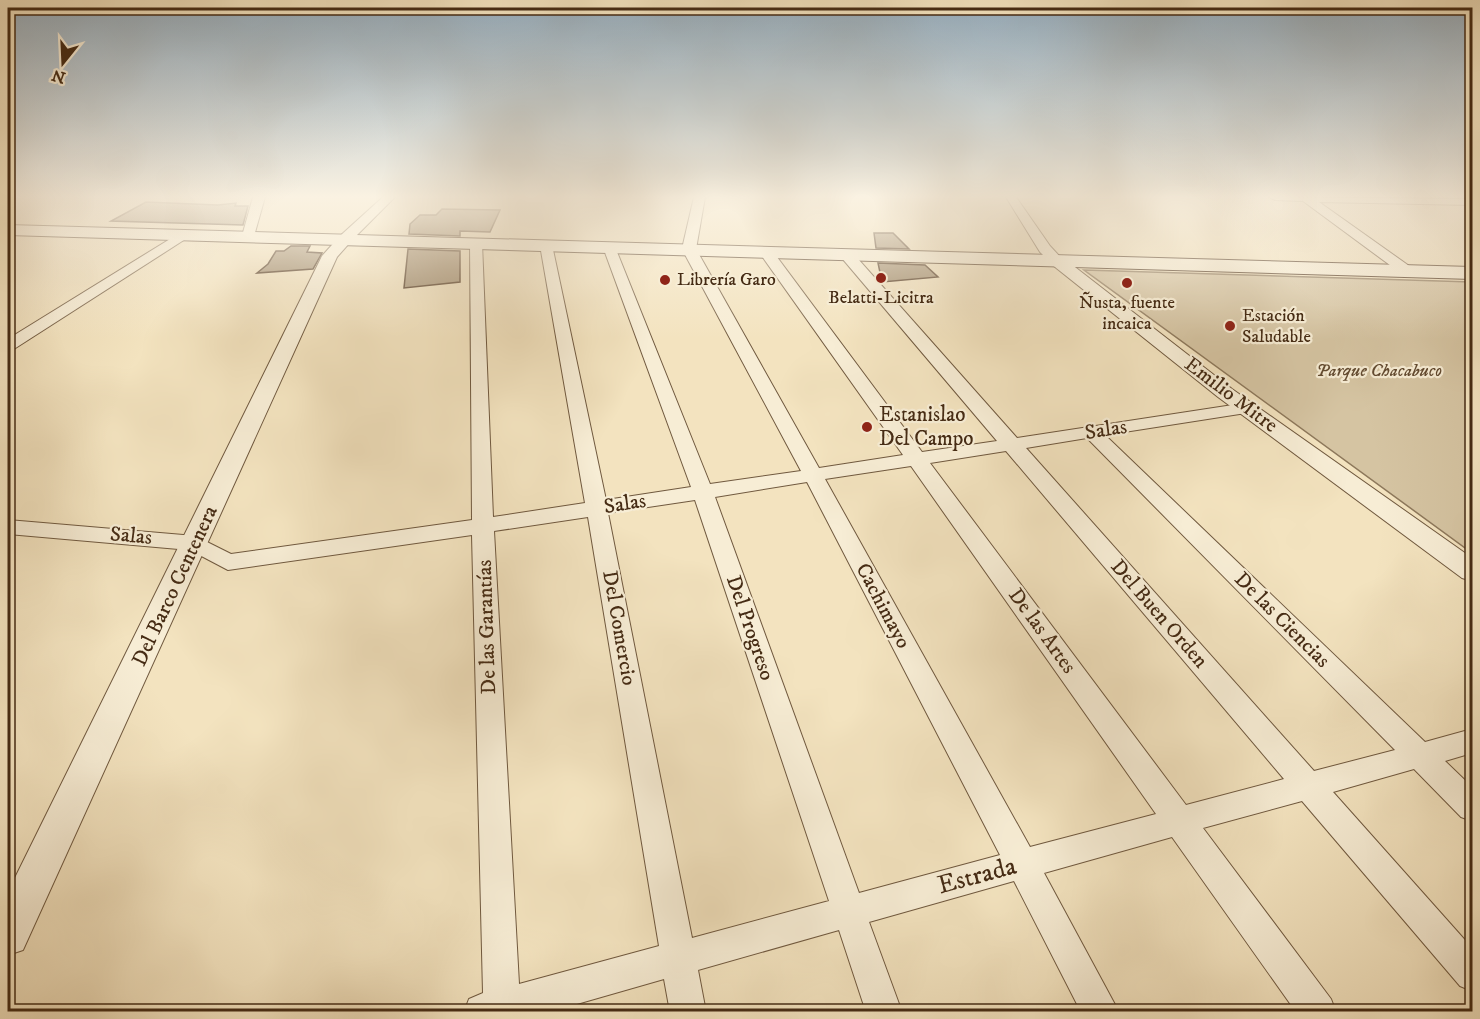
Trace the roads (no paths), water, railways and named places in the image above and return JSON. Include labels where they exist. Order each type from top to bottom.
[{"type":"main road","points":[[530,245],[1473,273]]},
{"type":"street","points":[[8,346],[167,245]]},
{"type":"street","name":"Del Barco Centenera","points":[[8,935],[330,256],[340,245]]},
{"type":"street","name":"De las Garantías","points":[[476,245],[495,1010]]},
{"type":"street","name":"Del Comercio","points":[[546,245],[597,508],[688,1011]]},
{"type":"street","points":[[689,249],[690,245]]},
{"type":"street","name":"Emilio Mitre","points":[[1043,245],[1056,260],[1246,408],[1473,571]]},
{"type":"street","points":[[1371,245],[1407,271]]},
{"type":"street","name":"Del Progreso","points":[[609,247],[703,492],[884,1011]]},
{"type":"street","name":"Cachimayo","points":[[689,249],[1101,1011]]},
{"type":"street","name":"De las Artes","points":[[766,252],[1318,1011]]},
{"type":"street","name":"Del Buen Orden","points":[[846,254],[1473,974]]},
{"type":"street","name":"Salas","points":[[8,527],[195,543],[228,562],[483,526],[1246,408]]},
{"type":"street","name":"De las Ciencias","points":[[1092,432],[1473,807]]},
{"type":"street","name":"Estrada","points":[[495,1010],[677,958],[1473,741]]},
{"type":"place","name":"Belatti-Licitra","points":[[881,278]]},
{"type":"place","name":"Librería Garo","points":[[665,280]]},
{"type":"place","name":"Ñusta, fuente incaica","points":[[1127,283]]},
{"type":"place","name":"Estación Saludable","points":[[1230,326]]},
{"type":"place","name":"Estanislao Del Campo","points":[[867,427]]},
{"type":"park label","name":"Parque Chacabuco","points":[[1379,371]]}]
